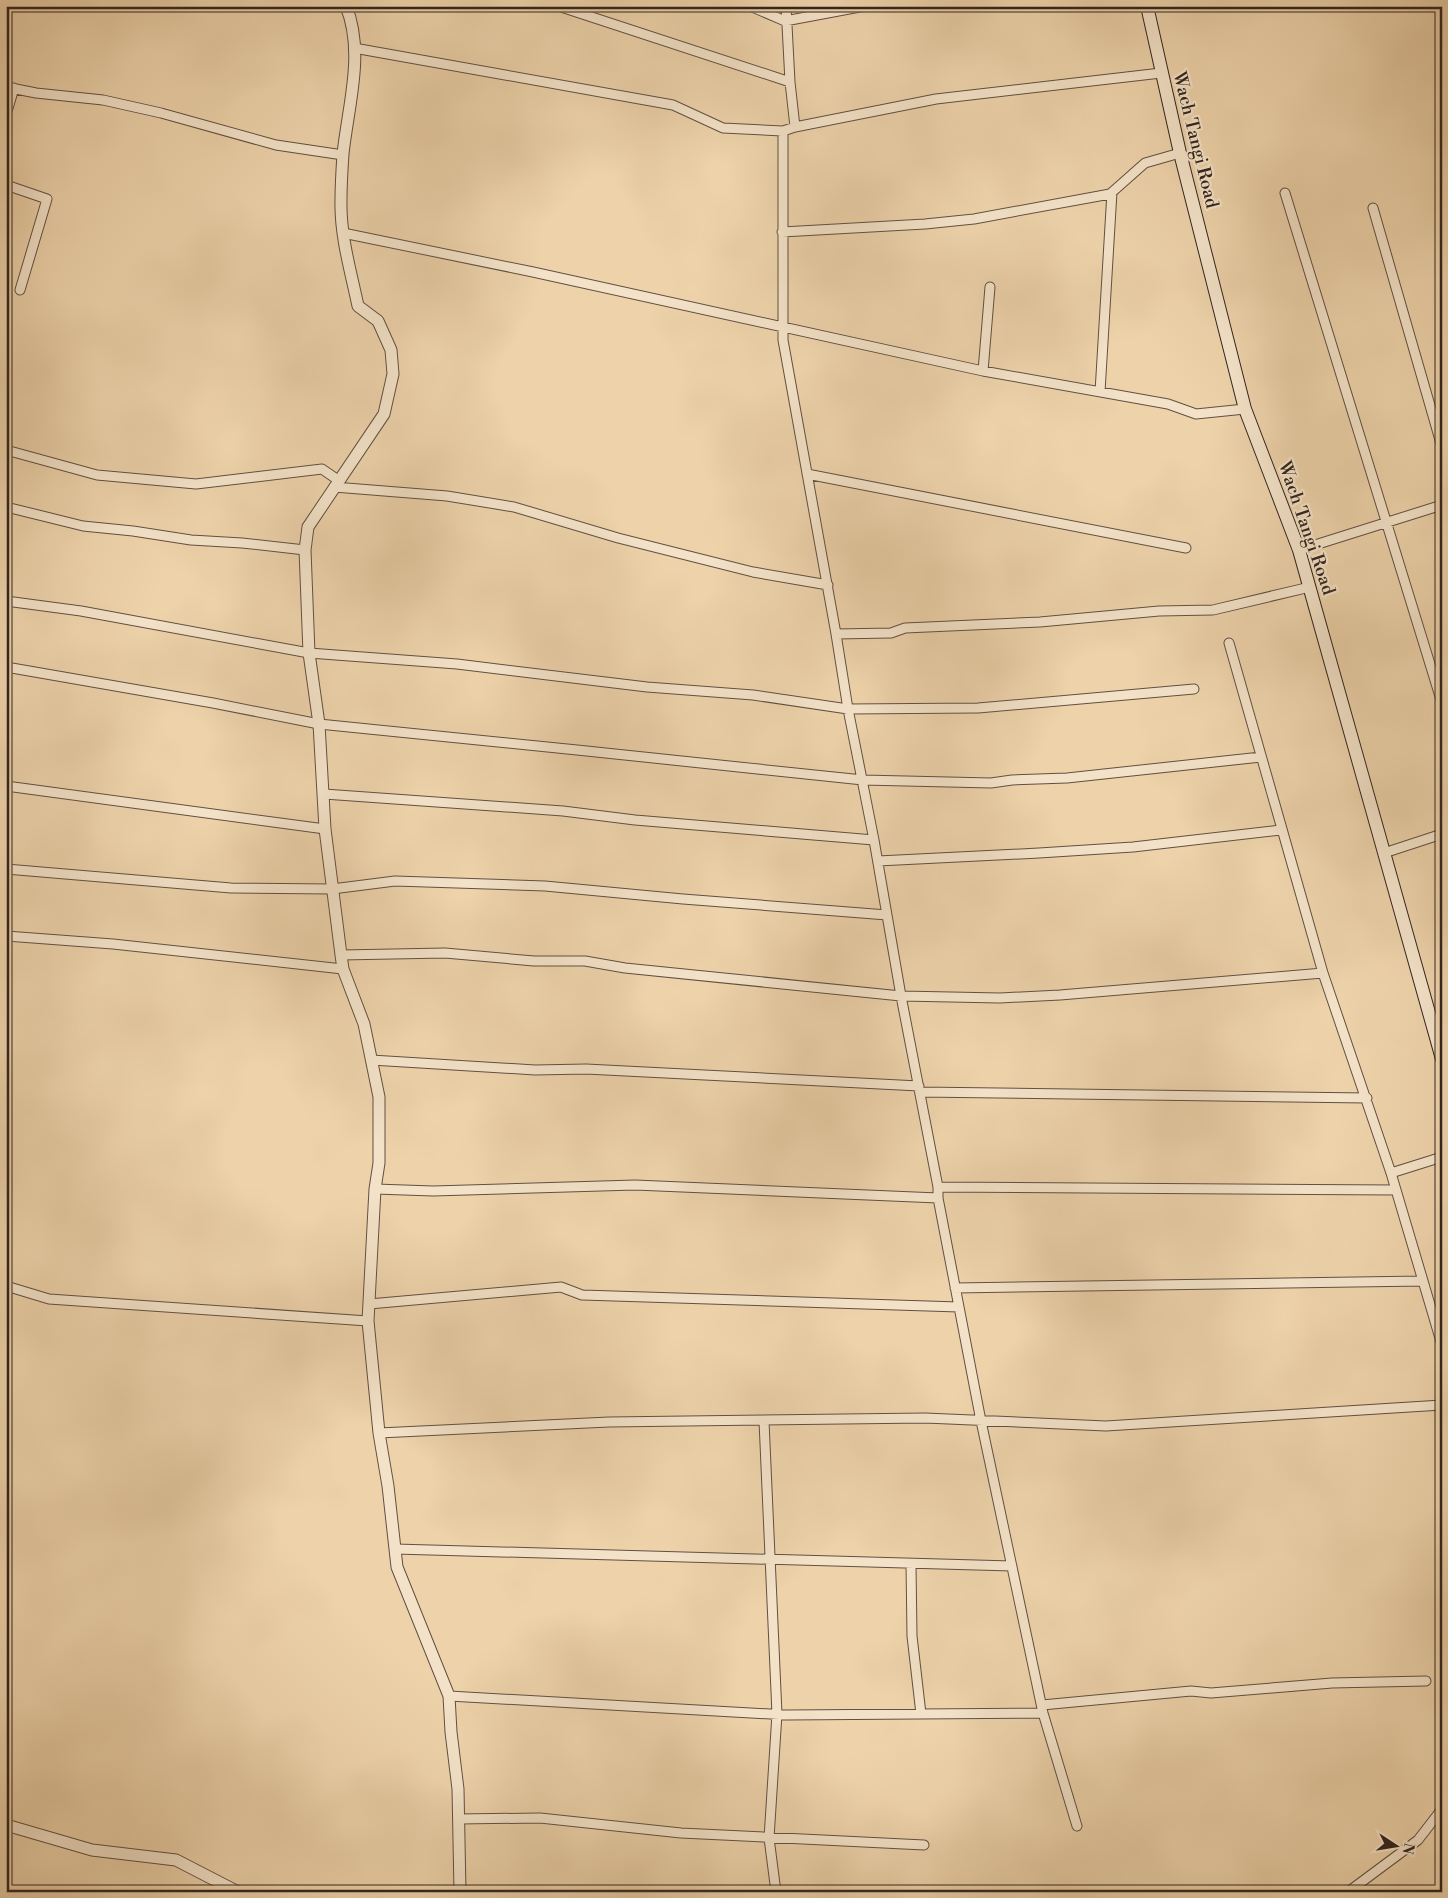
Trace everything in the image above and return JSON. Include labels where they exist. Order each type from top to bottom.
[{"type":"main road","name":"Wach Tangi Road","points":[[1147,6],[1180,154],[1245,409],[1299,550],[1442,1059]]},
{"type":"street","points":[[346,6],[351,17],[355,64],[343,155],[341,202],[343,233],[358,306],[378,322],[391,350],[393,374],[384,414],[308,527],[305,550],[309,653],[319,724],[325,829],[343,970],[364,1024],[379,1097],[379,1162],[375,1189],[368,1321],[379,1433],[388,1486],[397,1567],[449,1696],[458,1789],[460,1892]]},
{"type":"street","points":[[558,6],[790,82]]},
{"type":"street","points":[[750,6],[785,21],[864,6]]},
{"type":"street","points":[[786,6],[785,21],[795,127]]},
{"type":"street","points":[[354,48],[673,105],[723,128],[783,131],[936,99],[1161,73]]},
{"type":"street","points":[[6,115],[10,87],[36,93],[103,100],[161,113],[276,145],[343,155]]},
{"type":"street","points":[[783,131],[782,340],[828,585],[848,709],[878,860],[901,996],[920,1089],[938,1186],[938,1198],[980,1421],[1042,1709],[1077,1826]]},
{"type":"street","points":[[782,232],[925,224],[974,219],[1110,194],[1145,163],[1180,154]]},
{"type":"street","points":[[6,185],[48,199],[20,290]]},
{"type":"street","points":[[1100,392],[1112,192]]},
{"type":"street","points":[[1285,193],[1442,703]]},
{"type":"street","points":[[1373,208],[1442,447]]},
{"type":"street","points":[[343,233],[983,371],[1168,404],[1196,414],[1245,409]]},
{"type":"street","points":[[983,371],[990,287]]},
{"type":"street","points":[[6,450],[97,476],[196,484],[322,470],[336,484],[447,496],[514,507],[618,538],[753,572],[828,585]]},
{"type":"street","points":[[807,474],[1186,548]]},
{"type":"street","points":[[1299,550],[1442,506]]},
{"type":"street","points":[[6,507],[83,526],[191,540],[242,542],[305,550]]},
{"type":"street","points":[[836,634],[891,633],[904,628],[1040,622],[1159,611],[1213,610],[1310,587]]},
{"type":"street","points":[[6,601],[80,611],[309,653],[457,664],[647,687],[753,695],[848,709],[978,708],[1194,688]]},
{"type":"street","points":[[1229,643],[1323,973],[1391,1173],[1442,1345]]},
{"type":"street","points":[[6,667],[213,703],[319,724],[863,780],[991,784],[1012,780],[1067,778],[1261,757]]},
{"type":"street","points":[[6,786],[325,829]]},
{"type":"street","points":[[324,794],[563,811],[635,820],[874,840]]},
{"type":"street","points":[[878,860],[1039,854],[1133,847],[1281,830]]},
{"type":"street","points":[[1384,853],[1442,834]]},
{"type":"street","points":[[6,869],[232,888],[332,889],[395,881],[545,886],[683,900],[887,915]]},
{"type":"street","points":[[6,936],[113,944],[343,970]]},
{"type":"street","points":[[341,955],[445,953],[534,961],[585,961],[626,968],[901,996],[1000,998],[1060,996],[1323,973]]},
{"type":"street","points":[[371,1060],[535,1070],[586,1069],[920,1089],[1367,1098]]},
{"type":"street","points":[[1391,1173],[1442,1157]]},
{"type":"street","points":[[375,1189],[433,1191],[635,1185],[938,1198]]},
{"type":"street","points":[[938,1186],[1396,1190]]},
{"type":"street","points":[[955,1288],[1424,1280]]},
{"type":"street","points":[[6,1286],[49,1299],[368,1321]]},
{"type":"street","points":[[369,1304],[561,1287],[582,1295],[959,1307]]},
{"type":"street","points":[[379,1433],[609,1422],[925,1418],[1106,1426],[1442,1405]]},
{"type":"street","points":[[764,1421],[777,1714],[769,1838],[776,1892]]},
{"type":"street","points":[[395,1549],[1012,1566]]},
{"type":"street","points":[[910,1564],[912,1636],[921,1714]]},
{"type":"street","points":[[449,1696],[777,1714],[921,1714],[1042,1709],[1191,1691],[1211,1693],[1332,1683],[1426,1681]]},
{"type":"street","points":[[1348,1892],[1418,1840],[1442,1810]]},
{"type":"street","points":[[459,1819],[540,1818],[681,1833],[924,1845]]},
{"type":"street","points":[[6,1825],[92,1850],[176,1860],[238,1892]]}]
